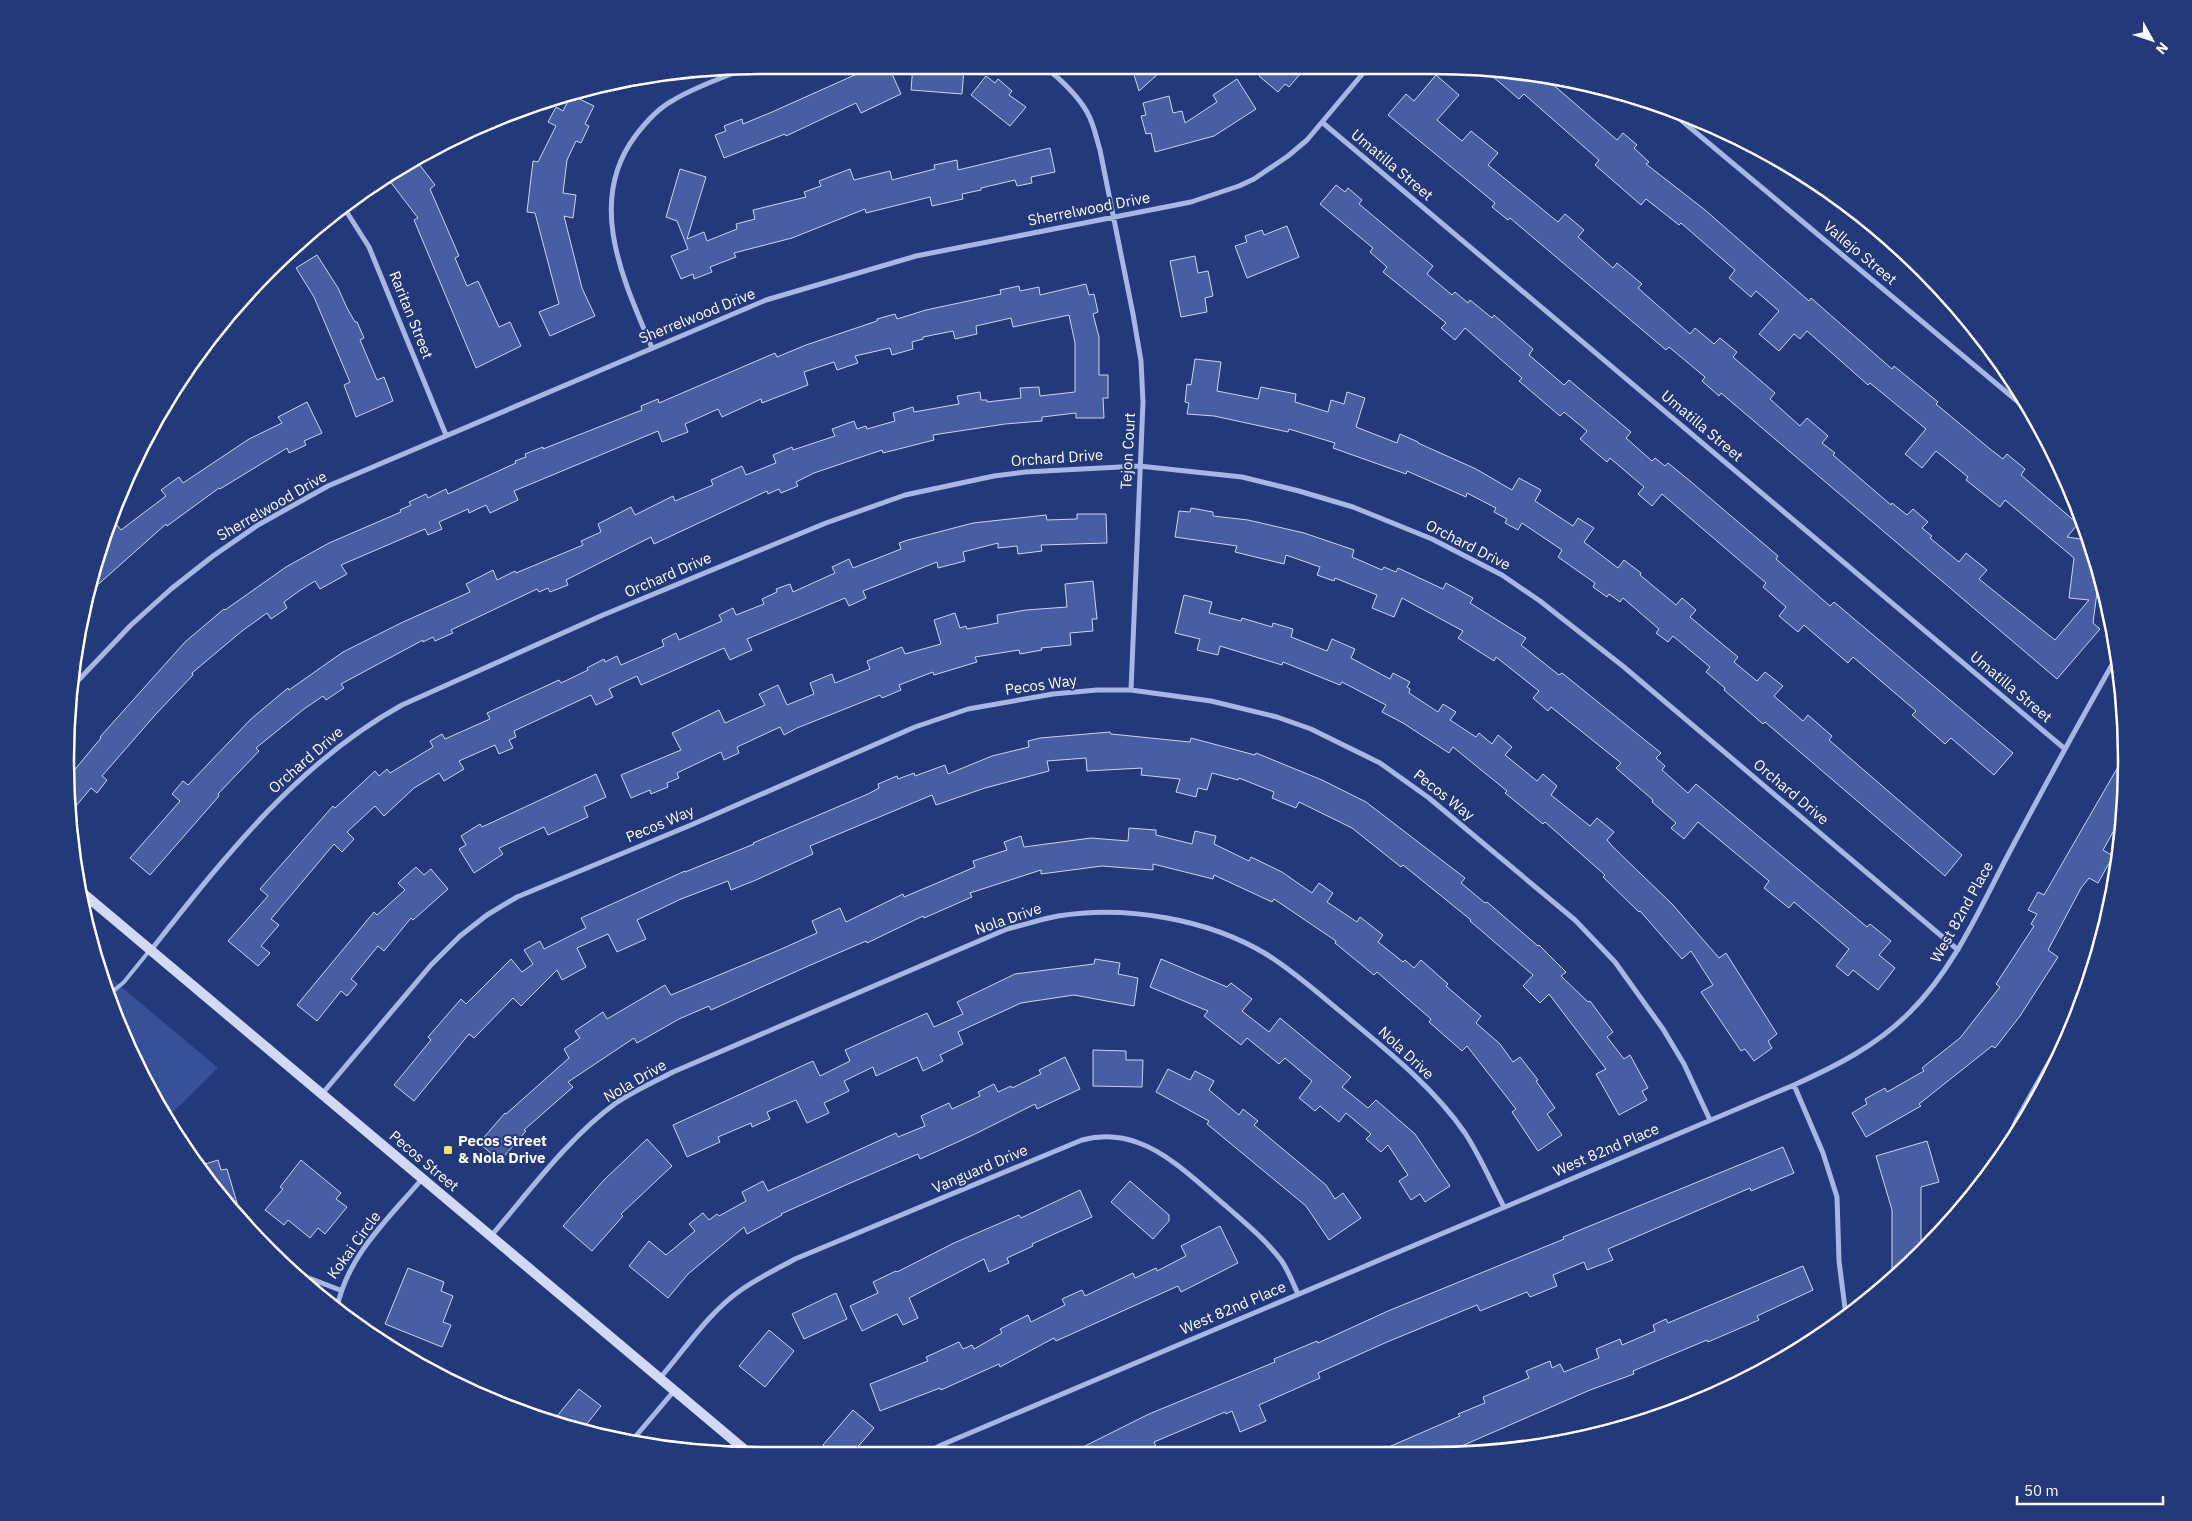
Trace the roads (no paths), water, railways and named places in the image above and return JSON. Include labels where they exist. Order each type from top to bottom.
[{"type":"main road","name":"Pecos Street","points":[[88,897],[741,1447]]},
{"type":"street","name":"Tejon Court","points":[[1054,74],[1086,110],[1092,122],[1100,150],[1142,361],[1143,402],[1131,690]]},
{"type":"street","name":"Sherrelwood Drive","points":[[79,680],[131,625],[171,589],[213,556],[258,525],[312,494],[446,435],[766,300],[848,275],[972,244],[1192,202],[1239,186],[1288,156],[1323,123],[1363,74]]},
{"type":"street","points":[[652,348],[622,276],[614,247],[611,217],[613,192],[619,168],[632,141],[649,119],[670,102],[732,75]]},
{"type":"street","name":"Vallejo Street","points":[[1683,122],[2015,398]]},
{"type":"street","name":"Umatilla Street","points":[[1323,123],[2065,749]]},
{"type":"street","name":"Raritan Street","points":[[345,214],[369,247],[446,435]]},
{"type":"street","name":"Orchard Drive","points":[[150,950],[244,838],[307,771],[371,722],[402,705],[603,615],[874,504],[994,476],[1025,472],[1139,466],[1242,477],[1353,507],[1432,538],[1502,575],[1540,601],[1624,667],[1958,950]]},
{"type":"street","name":"West 82nd Place","points":[[937,1447],[1794,1085],[1826,1070],[1877,1040],[1909,1013],[1935,984],[1958,950],[2111,666]]},
{"type":"street","name":"Pecos Way","points":[[322,1094],[431,965],[460,936],[487,915],[517,897],[690,826],[924,724],[968,709],[1052,694],[1097,690],[1131,690],[1211,701],[1277,717],[1310,730],[1380,763],[1429,798],[1575,920],[1616,962],[1664,1028],[1684,1064],[1710,1120]]},
{"type":"street","name":"Nola Drive","points":[[490,1236],[564,1152],[602,1115],[639,1090],[673,1072],[1007,929],[1058,916],[1087,914],[1145,915],[1170,918],[1203,926],[1249,944],[1290,970],[1385,1049],[1447,1109],[1466,1135],[1504,1206]]},
{"type":"street","points":[[1794,1085],[1823,1153],[1838,1197],[1839,1261],[1845,1309]]},
{"type":"street","name":"Vanguard Drive","points":[[659,1378],[718,1311],[740,1291],[764,1276],[795,1259],[1093,1137],[1119,1137],[1159,1152],[1198,1182],[1271,1248],[1282,1262],[1298,1294]]},
{"type":"street","name":"Kokai Circle","points":[[310,1278],[340,1290],[369,1240],[422,1179]]},
{"type":"street","points":[[338,1302],[340,1290]]},
{"type":"street","points":[[636,1435],[674,1391]]},
{"type":"lane","points":[[114,991],[124,982],[150,950]]},
{"type":"waterway","points":[[2024,1107],[2027,1101]]},
{"type":"place","name":"Pecos Street & Nola Drive","points":[[448,1150]]}]
